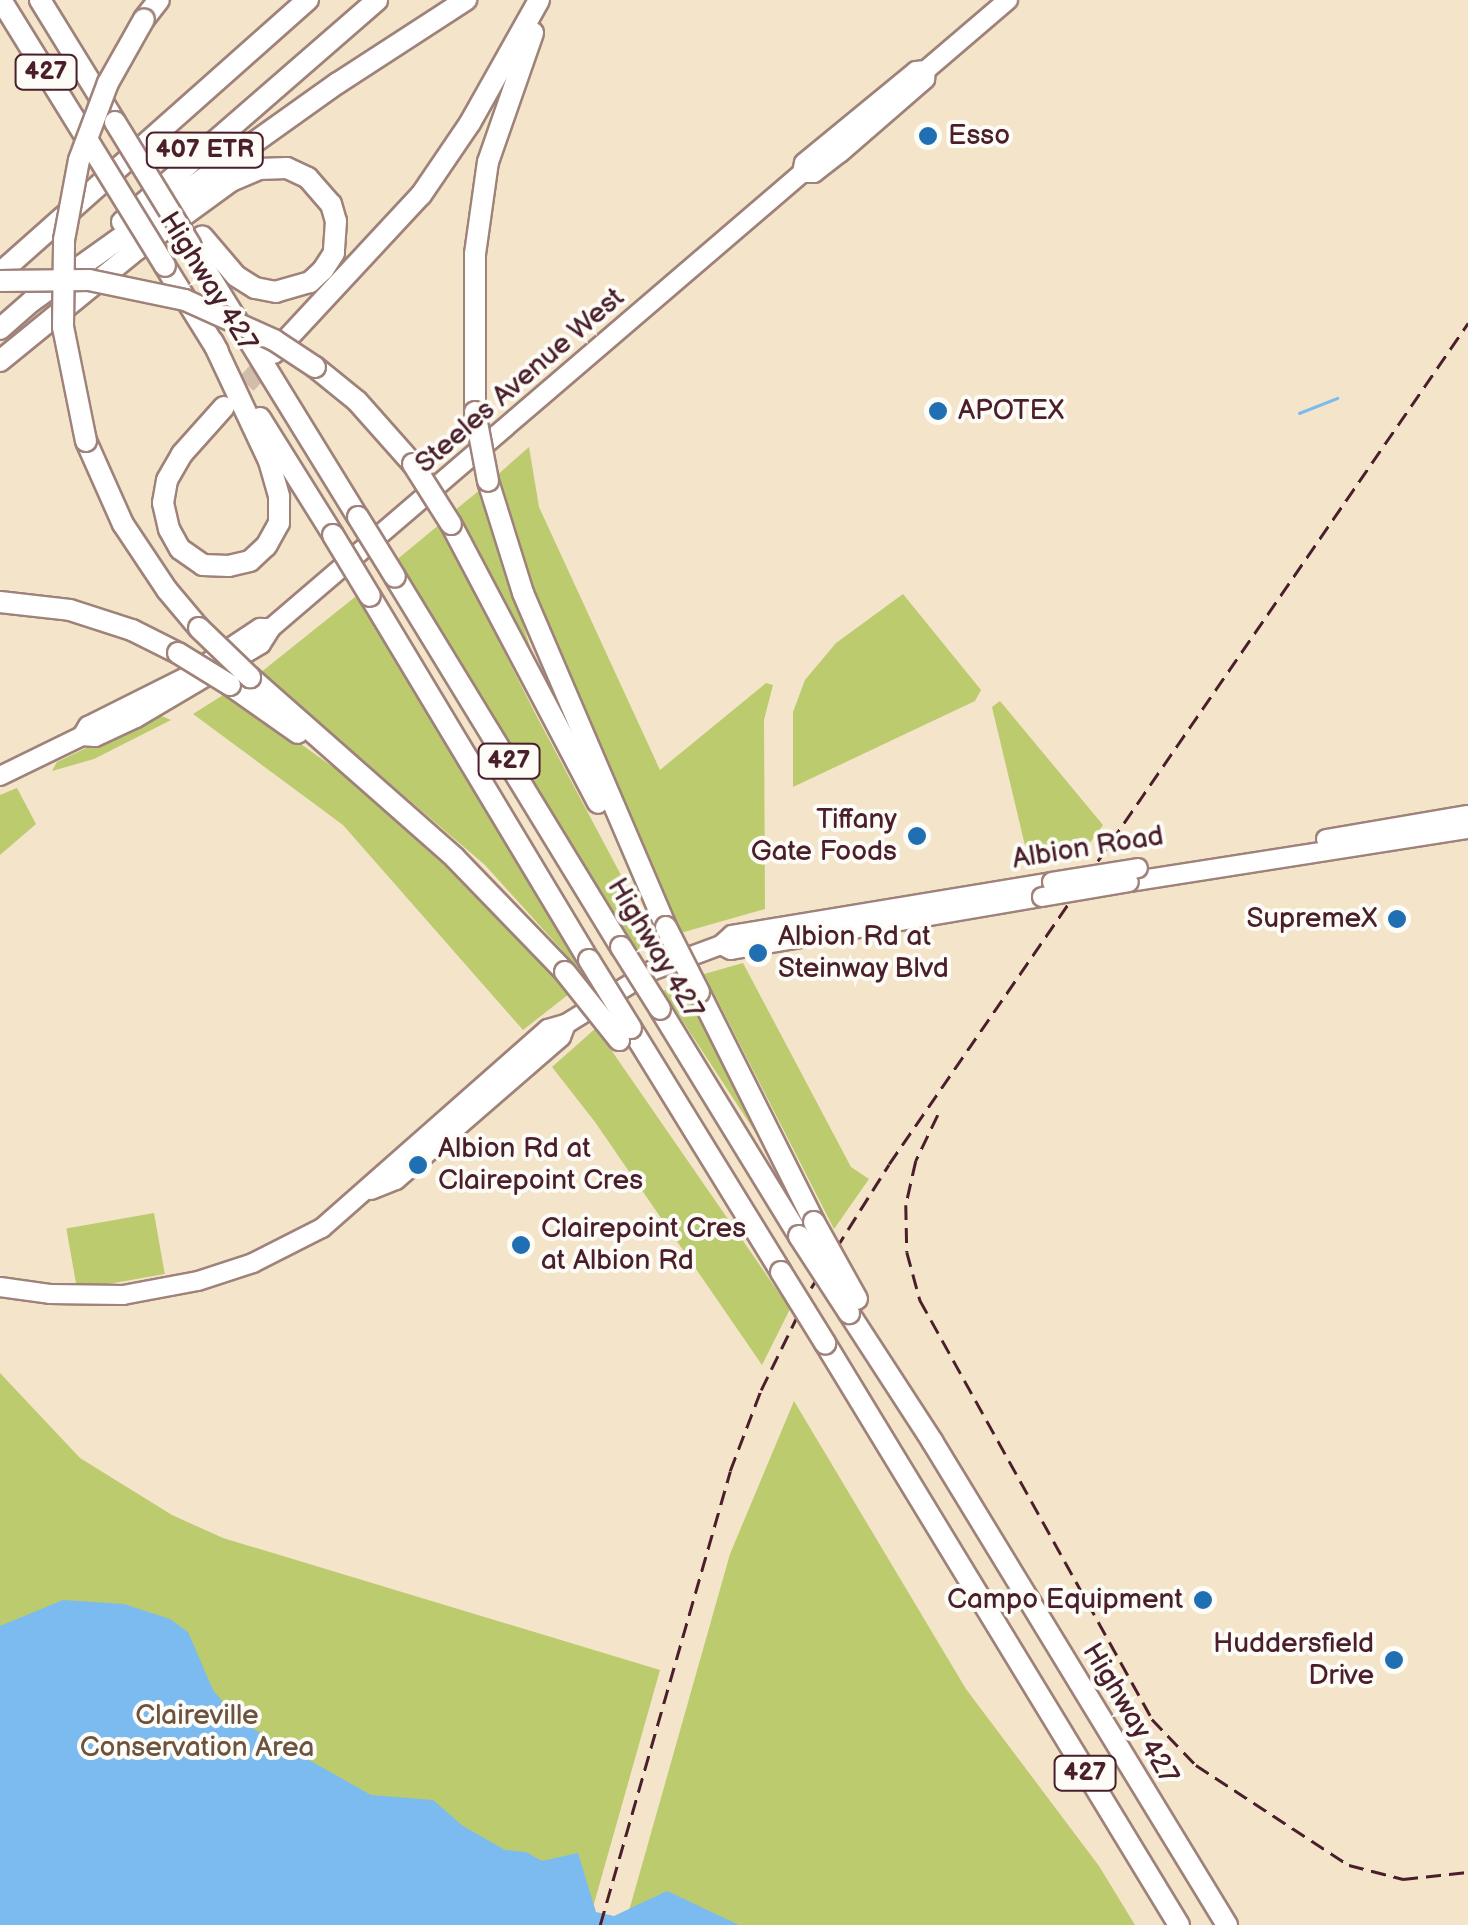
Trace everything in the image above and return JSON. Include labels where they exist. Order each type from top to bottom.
[{"type":"highway","name":"Highway 427","points":[[1,0],[333,535],[590,960],[625,1034]]},
{"type":"highway","name":"Highway 427","points":[[40,0],[169,211],[186,215],[196,241],[358,517],[660,1009],[807,1229],[853,1306],[870,1344],[1227,1925]]},
{"type":"highway","points":[[159,0],[108,83],[79,160],[64,240],[62,327],[86,441],[123,524],[166,590],[240,681]]},
{"type":"highway","name":"407 ETR","points":[[0,273],[308,0]]},
{"type":"highway","name":"407 ETR","points":[[0,329],[377,0]]},
{"type":"highway","points":[[32,300],[338,83],[466,0]]},
{"type":"highway","points":[[274,353],[438,172],[542,0]]},
{"type":"highway","points":[[542,0],[488,162],[476,254],[475,412],[488,481],[523,594],[666,928]]},
{"type":"highway","points":[[0,361],[131,254],[230,181],[258,169],[287,168],[308,178],[332,204],[336,221],[334,253],[322,270],[310,282],[276,292],[255,288],[236,276],[196,241]]},
{"type":"highway","points":[[0,281],[89,280],[185,300],[245,325],[315,367],[357,401],[413,464],[451,524],[699,992],[807,1229]]},
{"type":"highway","points":[[213,342],[269,461],[279,497],[279,523],[266,546],[250,560],[229,566],[203,565],[180,548],[169,529],[163,502],[167,480],[182,454],[224,408]]},
{"type":"highway","points":[[0,602],[70,610],[132,630],[240,681],[365,779],[454,858],[625,1034]]},
{"type":"highway","name":"427","points":[[625,1034],[686,1120],[781,1272],[1180,1925]]},
{"type":"main road","name":"Steeles Avenue West","points":[[0,776],[82,736],[88,726],[186,677],[260,628],[271,628],[802,174],[814,173],[840,153],[925,80],[926,70],[1008,0]]},
{"type":"main road","name":"Albion Road","points":[[0,1287],[50,1294],[112,1295],[198,1281],[254,1264],[300,1241],[360,1195],[548,1029],[566,1024],[639,977],[721,945],[732,935],[785,923],[1134,875],[1468,815]]},
{"type":"main road","name":"Albion Road","points":[[1134,875],[1468,828]]},
{"type":"green space","points":[[529,447],[539,507],[660,770],[766,683],[773,685],[764,720],[765,909],[677,934],[528,589],[494,478]]},
{"type":"green space","points":[[481,489],[514,596],[533,656],[454,511]]},
{"type":"green space","points":[[440,524],[656,941],[633,953],[394,562]]},
{"type":"green space","points":[[360,593],[595,977],[589,980],[485,865],[260,673]]},
{"type":"green space","points":[[903,594],[981,690],[975,701],[793,787],[793,712],[805,680],[836,643]]},
{"type":"green space","points":[[228,692],[354,782],[450,865],[569,994],[523,1030],[343,825],[193,714]]},
{"type":"green space","points":[[1000,701],[1103,825],[1086,848],[1028,858],[992,707]]},
{"type":"green space","points":[[157,714],[171,720],[94,759],[52,771],[57,762]]},
{"type":"green space","points":[[17,788],[36,824],[0,855],[0,795]]},
{"type":"green space","points":[[743,963],[851,1167],[869,1179],[834,1229],[704,974]]},
{"type":"green space","points":[[682,982],[766,1144],[765,1147],[663,991]]},
{"type":"green space","points":[[596,1028],[790,1309],[762,1365],[595,1122],[552,1067]]},
{"type":"green space","points":[[154,1213],[165,1274],[77,1290],[66,1228]]},
{"type":"green space","name":"Claireville Conservation Area","points":[[0,1373],[80,1458],[172,1515],[223,1538],[660,1670],[588,1925],[0,1925]]},
{"type":"green space","points":[[794,1401],[966,1689],[1099,1866],[1135,1925],[625,1925],[730,1554]]},
{"type":"water","points":[[63,1600],[124,1604],[170,1619],[188,1632],[213,1690],[238,1720],[371,1795],[433,1800],[463,1826],[505,1850],[526,1852],[542,1861],[578,1853],[596,1912],[614,1916],[667,1891],[739,1925],[0,1925],[0,1626]]},
{"type":"waterway","points":[[1299,413],[1337,398]]},
{"type":"tunnel","points":[[226,406],[274,354]]},
{"type":"railway","points":[[600,1925],[730,1471],[761,1390],[811,1288],[889,1164],[1468,323]]},
{"type":"railway","points":[[938,1115],[916,1161],[906,1205],[907,1252],[920,1300],[1152,1719],[1196,1765],[1349,1865],[1403,1879],[1468,1872]]},
{"type":"place","name":"Esso","points":[[928,136]]},
{"type":"place","name":"APOTEX","points":[[938,411]]},
{"type":"place","name":"Tiffany Gate Foods","points":[[917,836]]},
{"type":"place","name":"SupremeX","points":[[1397,919]]},
{"type":"place","name":"Albion Rd at Steinway Blvd","points":[[758,953]]},
{"type":"place","name":"Albion Rd at Clairepoint Cres","points":[[418,1165]]},
{"type":"place","name":"Clairepoint Cres at Albion Rd","points":[[521,1245]]},
{"type":"place","name":"Campo Equipment","points":[[1203,1600]]},
{"type":"place","name":"Huddersfield Drive","points":[[1394,1660]]}]
